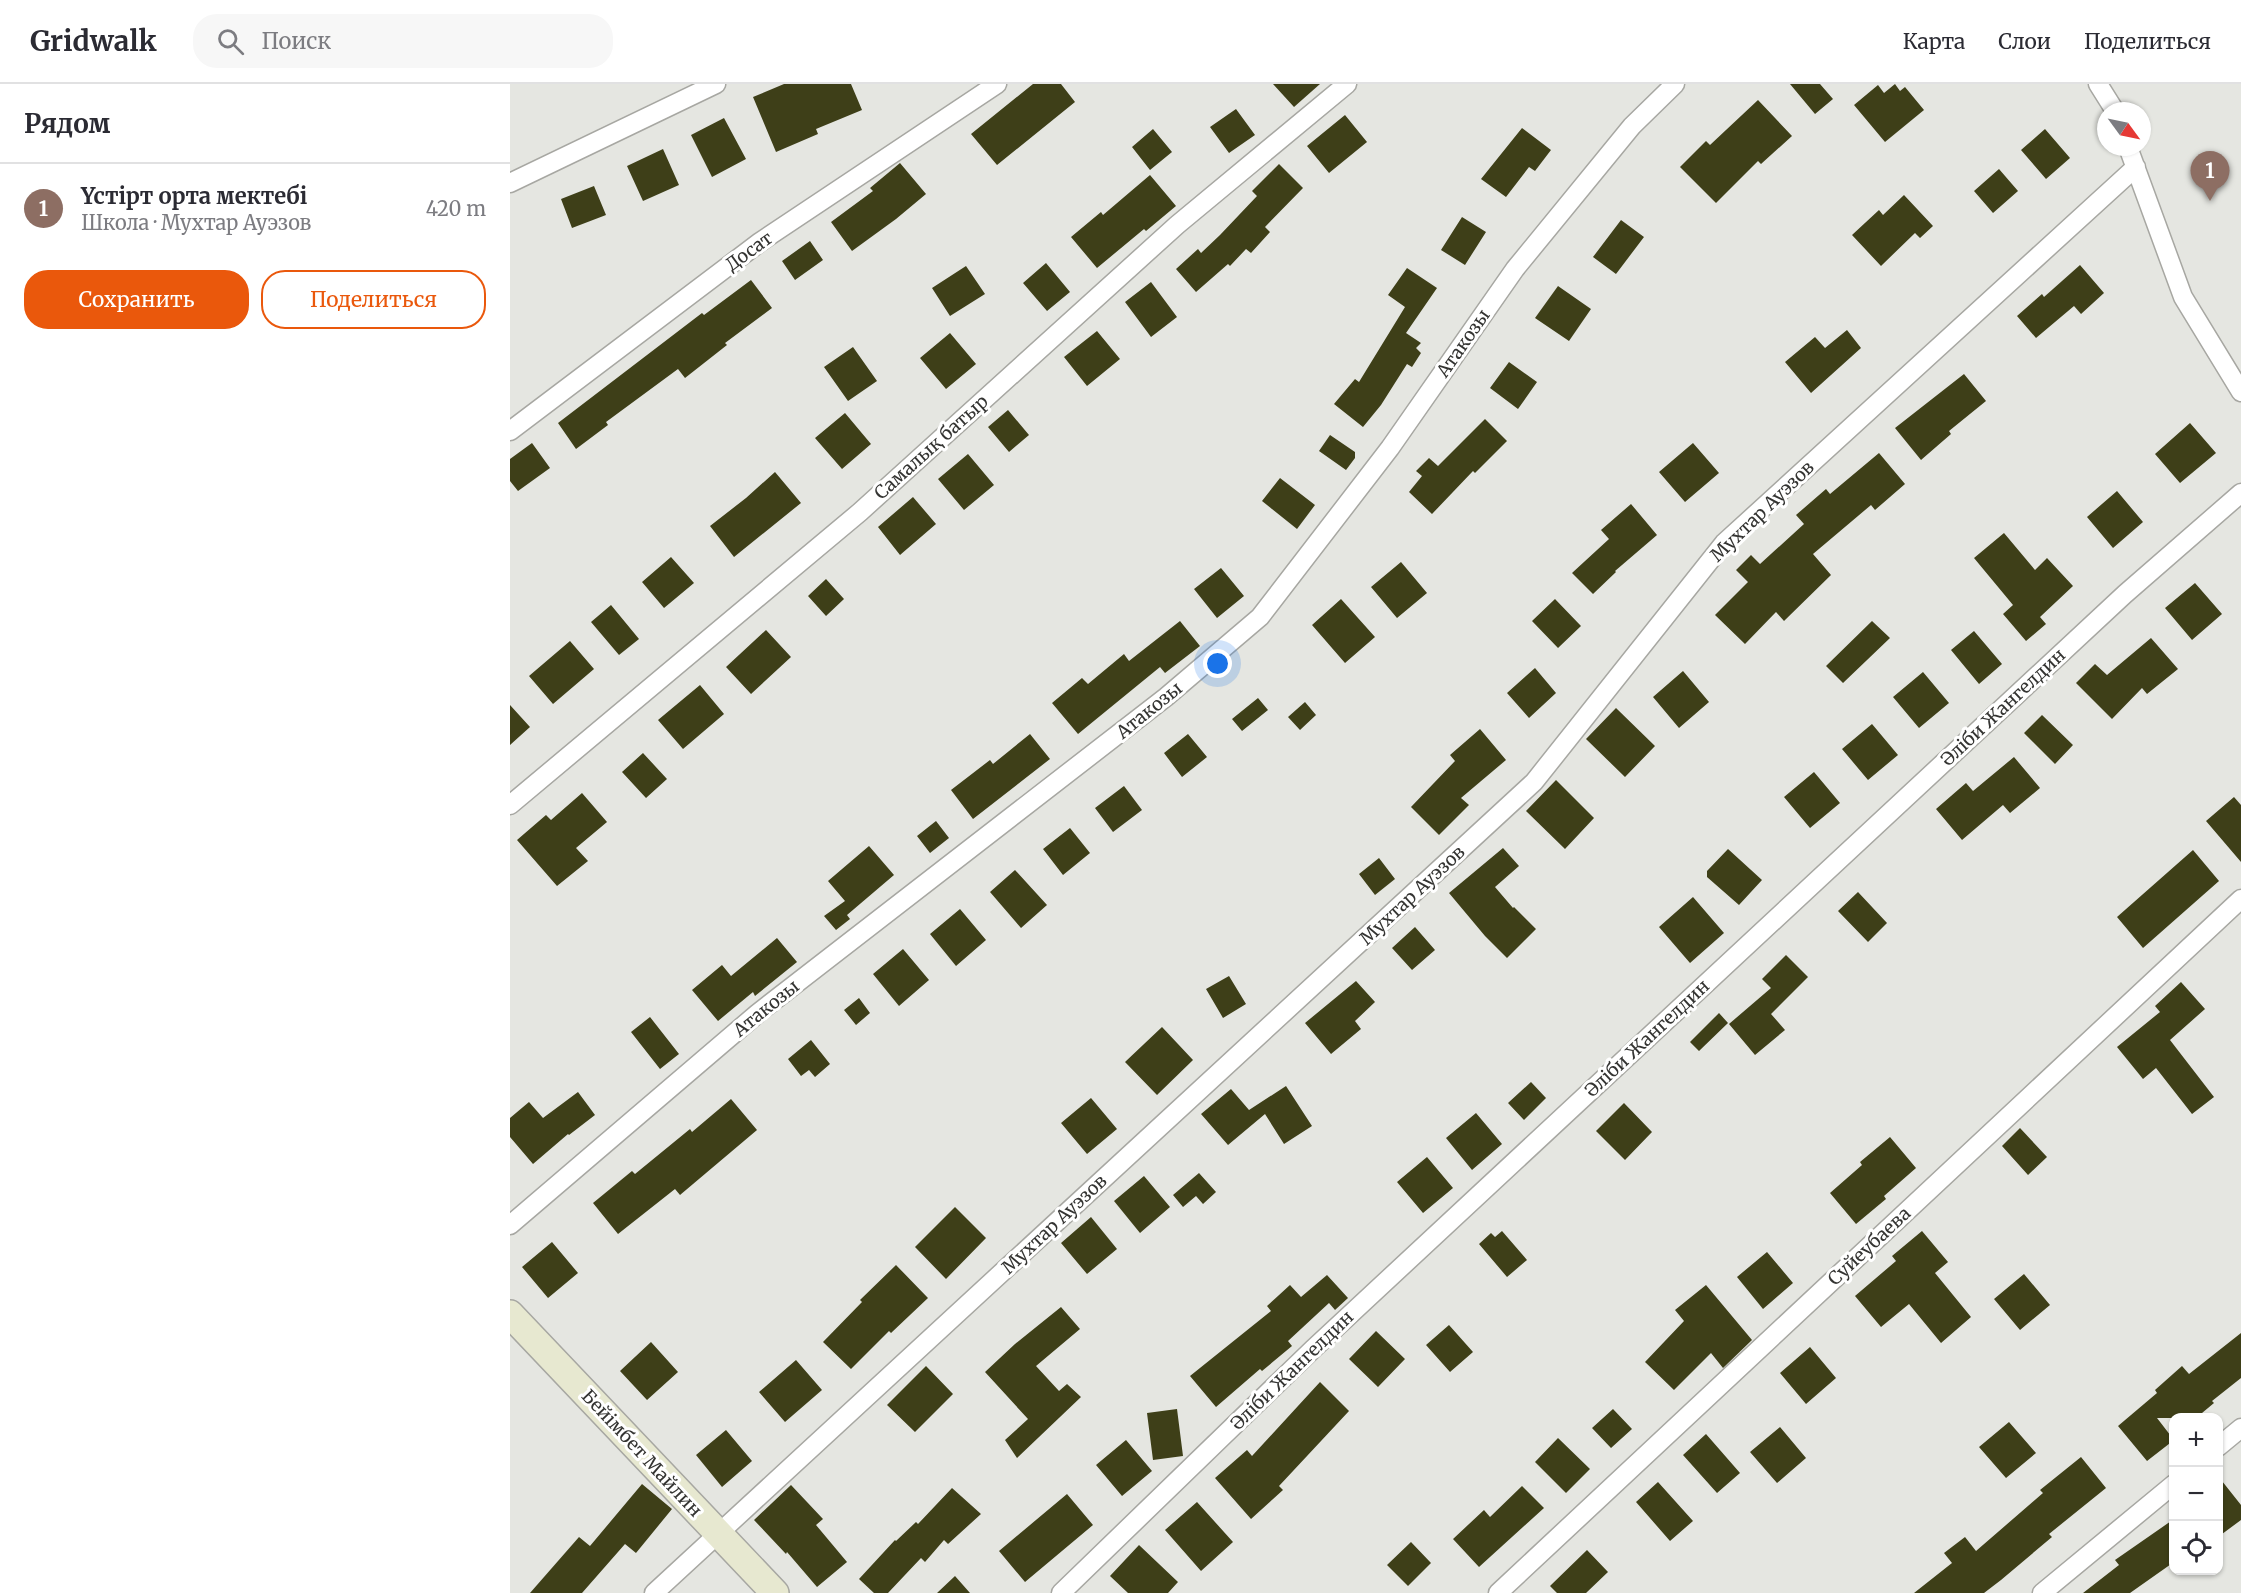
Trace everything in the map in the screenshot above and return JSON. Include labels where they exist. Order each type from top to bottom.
[{"type":"street","points":[[510,183],[716,84]]},
{"type":"street","name":"Досат","points":[[510,431],[760,242],[997,84]]},
{"type":"street","name":"Самалық батыр","points":[[510,805],[860,512],[1177,225],[1347,84]]},
{"type":"street","name":"Атакозы","points":[[510,1225],[758,1013],[1166,697],[1260,617],[1390,448],[1515,269],[1632,126],[1654,91],[1675,84]]},
{"type":"street","points":[[2098,84],[2109,102]]},
{"type":"street","points":[[2132,156],[2183,297],[2241,392]]},
{"type":"street","name":"Мухтар Ауэзов","points":[[654,1593],[1534,782],[1724,543],[2136,167]]},
{"type":"street","name":"Әліби Жангелдин","points":[[1061,1593],[1313,1349],[2125,594],[2241,493]]},
{"type":"street","name":"Суйеубаева","points":[[1498,1593],[2241,899]]},
{"type":"street","name":"Бейімбет Майлин","points":[[510,1314],[775,1593]]},
{"type":"street","points":[[2223,1443],[2241,1428]]},
{"type":"street","points":[[2042,1593],[2169,1488]]},
{"type":"building","points":[[784,84],[851,84],[862,110],[816,129],[818,134],[776,152],[753,97]]},
{"type":"building","points":[[1033,84],[1061,84],[1075,102],[997,165],[971,134]]},
{"type":"building","points":[[1273,84],[1320,84],[1294,107]]},
{"type":"building","points":[[1790,84],[1820,84],[1833,99],[1815,114]]},
{"type":"building","points":[[1895,84],[1900,91],[1905,87],[1924,110],[1885,142],[1854,105],[1878,85],[1884,93]]},
{"type":"building","points":[[1758,100],[1792,136],[1761,164],[1758,161],[1716,203],[1680,167],[1706,141],[1710,145]]},
{"type":"building","points":[[1236,109],[1255,135],[1229,153],[1210,127]]},
{"type":"building","points":[[1345,115],[1367,142],[1329,173],[1307,146]]},
{"type":"building","points":[[724,118],[746,159],[712,177],[691,135]]},
{"type":"building","points":[[1522,128],[1551,150],[1535,171],[1529,167],[1506,197],[1481,179]]},
{"type":"building","points":[[1153,129],[1172,152],[1150,170],[1132,147]]},
{"type":"building","points":[[2045,129],[2070,158],[2046,179],[2021,150]]},
{"type":"building","points":[[663,149],[679,185],[643,201],[627,166]]},
{"type":"building","points":[[900,163],[926,194],[852,251],[831,222],[873,191],[870,188]]},
{"type":"building","points":[[1279,164],[1303,188],[1265,227],[1270,232],[1251,253],[1246,249],[1230,266],[1228,264],[1196,292],[1176,269],[1198,249],[1201,253],[1220,235],[1257,196],[1252,191]]},
{"type":"building","points":[[1999,169],[2018,191],[1993,213],[1974,191]]},
{"type":"building","points":[[1150,175],[1176,206],[1097,268],[1071,237],[1101,212],[1103,215]]},
{"type":"building","points":[[594,186],[606,215],[572,228],[561,199]]},
{"type":"building","points":[[1904,195],[1933,226],[1920,238],[1915,233],[1881,266],[1852,235],[1879,210],[1883,215]]},
{"type":"building","points":[[1462,217],[1486,232],[1465,265],[1441,250]]},
{"type":"building","points":[[1621,220],[1644,237],[1616,274],[1593,257]]},
{"type":"building","points":[[810,241],[823,260],[795,280],[782,261]]},
{"type":"building","points":[[1046,263],[1070,292],[1047,311],[1023,283]]},
{"type":"building","points":[[2080,265],[2104,293],[2081,314],[2074,306],[2036,338],[2017,316],[2042,294],[2044,297]]},
{"type":"building","points":[[966,266],[985,294],[950,316],[932,288]]},
{"type":"building","points":[[1407,268],[1437,288],[1406,333],[1421,343],[1416,348],[1421,353],[1412,367],[1407,364],[1381,405],[1363,427],[1334,404],[1355,379],[1359,382],[1405,307],[1388,295]]},
{"type":"building","points":[[751,280],[772,308],[725,343],[727,345],[685,378],[678,369],[606,422],[608,425],[576,449],[558,423],[702,313],[704,315]]},
{"type":"building","points":[[1151,282],[1177,317],[1151,337],[1125,302]]},
{"type":"building","points":[[1558,286],[1591,309],[1569,341],[1535,318]]},
{"type":"building","points":[[1847,330],[1861,348],[1811,393],[1785,362],[1815,337],[1825,348]]},
{"type":"building","points":[[1097,331],[1120,359],[1087,386],[1064,357]]},
{"type":"building","points":[[950,333],[976,364],[946,389],[920,358]]},
{"type":"building","points":[[853,347],[877,381],[848,401],[824,367]]},
{"type":"building","points":[[1509,362],[1537,382],[1518,409],[1490,388]]},
{"type":"building","points":[[1964,374],[1986,401],[1949,431],[1951,434],[1921,460],[1895,428]]},
{"type":"building","points":[[1008,410],[1029,435],[1009,452],[988,427]]},
{"type":"building","points":[[845,413],[871,444],[842,469],[815,438]]},
{"type":"building","points":[[1485,419],[1507,441],[1475,473],[1473,471],[1432,514],[1409,492],[1422,476],[1416,471],[1429,458],[1438,466]]},
{"type":"building","points":[[2190,423],[2216,453],[2180,483],[2155,454]]},
{"type":"building","points":[[1330,435],[1355,452],[1355,458],[1346,470],[1319,451]]},
{"type":"building","points":[[532,443],[550,468],[518,491],[510,481],[510,459]]},
{"type":"building","points":[[1693,443],[1719,473],[1685,502],[1659,472]]},
{"type":"building","points":[[1879,453],[1905,484],[1875,510],[1871,505],[1813,554],[1831,575],[1784,621],[1776,612],[1745,644],[1715,615],[1748,582],[1736,570],[1751,555],[1760,564],[1804,524],[1796,515],[1826,489],[1830,494]]},
{"type":"building","points":[[968,454],[994,485],[964,510],[938,479]]},
{"type":"building","points":[[775,472],[801,503],[734,557],[710,526]]},
{"type":"building","points":[[1280,478],[1315,505],[1297,529],[1262,501]]},
{"type":"building","points":[[2117,491],[2143,522],[2113,548],[2087,517]]},
{"type":"building","points":[[913,497],[936,524],[900,555],[878,527]]},
{"type":"building","points":[[1631,504],[1657,535],[1615,571],[1593,594],[1572,573],[1609,539],[1601,530]]},
{"type":"building","points":[[2004,533],[2035,570],[2047,558],[2073,586],[2040,617],[2046,624],[2026,641],[2003,614],[2013,605],[1974,558]]},
{"type":"building","points":[[671,557],[694,583],[664,608],[642,582]]},
{"type":"building","points":[[1401,562],[1427,593],[1397,618],[1371,587]]},
{"type":"building","points":[[1221,568],[1244,596],[1217,618],[1194,589]]},
{"type":"building","points":[[826,579],[844,599],[826,616],[808,596]]},
{"type":"building","points":[[2195,583],[2222,614],[2192,640],[2165,608]]},
{"type":"building","points":[[1341,599],[1375,637],[1345,663],[1312,625]]},
{"type":"building","points":[[1555,599],[1581,626],[1558,648],[1532,621]]},
{"type":"building","points":[[611,605],[639,639],[619,655],[591,622]]},
{"type":"building","points":[[1180,621],[1200,646],[1165,673],[1160,667],[1078,734],[1052,703],[1082,678],[1088,684],[1124,654],[1129,661]]},
{"type":"building","points":[[1872,621],[1890,638],[1843,683],[1826,666]]},
{"type":"building","points":[[766,630],[791,657],[751,694],[726,667]]},
{"type":"building","points":[[1974,631],[2002,664],[1979,684],[1951,650]]},
{"type":"building","points":[[2151,638],[2178,669],[2147,694],[2142,688],[2112,719],[2076,683],[2095,664],[2107,675]]},
{"type":"building","points":[[570,641],[594,669],[553,704],[529,676]]},
{"type":"building","points":[[1535,668],[1556,693],[1529,718],[1507,693]]},
{"type":"building","points":[[1683,671],[1709,702],[1679,728],[1653,697]]},
{"type":"building","points":[[1923,672],[1949,703],[1919,728],[1893,697]]},
{"type":"building","points":[[700,685],[724,714],[683,749],[658,720]]},
{"type":"building","points":[[1258,698],[1268,710],[1242,731],[1232,719]]},
{"type":"building","points":[[1305,702],[1316,715],[1300,730],[1288,717]]},
{"type":"building","points":[[510,705],[530,727],[510,745]]},
{"type":"building","points":[[1616,708],[1655,746],[1625,777],[1586,739]]},
{"type":"building","points":[[2042,715],[2073,745],[2055,764],[2024,733]]},
{"type":"building","points":[[1872,724],[1898,755],[1868,780],[1842,749]]},
{"type":"building","points":[[1480,729],[1506,760],[1461,798],[1469,805],[1439,835],[1411,807],[1455,761],[1450,755]]},
{"type":"building","points":[[1030,734],[1050,759],[973,819],[951,790],[990,760],[993,764]]},
{"type":"building","points":[[1188,734],[1207,757],[1182,777],[1164,753]]},
{"type":"building","points":[[643,753],[667,779],[646,798],[622,772]]},
{"type":"building","points":[[2014,757],[2040,788],[2010,813],[2003,805],[1962,840],[1936,809],[1966,783],[1973,791]]},
{"type":"building","points":[[1814,772],[1840,803],[1810,828],[1784,797]]},
{"type":"building","points":[[1556,780],[1594,818],[1565,849],[1526,811]]},
{"type":"building","points":[[1124,786],[1142,810],[1113,832],[1095,808]]},
{"type":"building","points":[[582,793],[607,822],[576,848],[588,861],[557,886],[517,840],[546,815],[551,820]]},
{"type":"building","points":[[2234,797],[2241,805],[2241,862],[2206,821]]},
{"type":"building","points":[[936,821],[949,838],[930,853],[917,836]]},
{"type":"building","points":[[1070,828],[1090,853],[1063,875],[1043,849]]},
{"type":"building","points":[[869,846],[894,875],[847,915],[850,919],[836,930],[824,916],[845,901],[828,881]]},
{"type":"building","points":[[1503,848],[1519,866],[1495,887],[1536,929],[1507,958],[1449,893]]},
{"type":"building","points":[[1728,849],[1762,880],[1739,905],[1707,877],[1707,871]]},
{"type":"building","points":[[2193,850],[2219,881],[2143,948],[2117,917]]},
{"type":"building","points":[[1379,858],[1395,879],[1375,895],[1359,874]]},
{"type":"building","points":[[1015,870],[1047,905],[1021,928],[990,892]]},
{"type":"building","points":[[1858,892],[1887,923],[1868,942],[1838,911]]},
{"type":"building","points":[[1693,897],[1724,933],[1690,963],[1659,927]]},
{"type":"building","points":[[960,909],[986,940],[956,966],[930,934]]},
{"type":"building","points":[[1415,927],[1435,950],[1412,970],[1392,948]]},
{"type":"building","points":[[777,938],[797,962],[755,996],[753,992],[718,1021],[692,990],[722,965],[731,976]]},
{"type":"building","points":[[903,949],[929,980],[899,1006],[873,974]]},
{"type":"building","points":[[1786,955],[1808,977],[1771,1014],[1785,1030],[1755,1055],[1729,1024],[1771,988],[1762,979]]},
{"type":"building","points":[[1229,976],[1246,1004],[1223,1018],[1206,989]]},
{"type":"building","points":[[1356,981],[1375,1002],[1355,1021],[1361,1029],[1331,1054],[1305,1023]]},
{"type":"building","points":[[2181,982],[2205,1009],[2170,1040],[2214,1097],[2192,1114],[2156,1068],[2143,1079],[2117,1047],[2160,1012],[2155,1006]]},
{"type":"building","points":[[859,998],[870,1013],[856,1025],[844,1010]]},
{"type":"building","points":[[1719,1013],[1728,1023],[1699,1051],[1690,1042]]},
{"type":"building","points":[[650,1017],[679,1054],[660,1069],[631,1032]]},
{"type":"building","points":[[1162,1027],[1193,1060],[1157,1095],[1125,1062]]},
{"type":"building","points":[[811,1040],[830,1064],[815,1077],[809,1070],[801,1076],[788,1059]]},
{"type":"building","points":[[1531,1082],[1546,1098],[1524,1120],[1508,1103]]},
{"type":"building","points":[[1286,1086],[1312,1126],[1284,1144],[1265,1114],[1228,1145],[1201,1114],[1231,1089],[1249,1110]]},
{"type":"building","points":[[578,1092],[595,1115],[568,1134],[533,1164],[510,1137],[510,1118],[529,1102],[543,1118]]},
{"type":"building","points":[[1091,1098],[1117,1129],[1087,1154],[1061,1123]]},
{"type":"building","points":[[731,1099],[757,1130],[680,1195],[675,1189],[618,1234],[593,1203],[632,1171],[635,1174],[690,1129],[692,1132]]},
{"type":"building","points":[[1624,1103],[1652,1132],[1625,1160],[1596,1131]]},
{"type":"building","points":[[1476,1113],[1502,1144],[1472,1170],[1446,1138]]},
{"type":"building","points":[[2020,1128],[2047,1157],[2028,1175],[2002,1146]]},
{"type":"building","points":[[1890,1137],[1916,1168],[1884,1196],[1886,1199],[1856,1224],[1830,1193],[1862,1165],[1860,1162]]},
{"type":"building","points":[[1427,1157],[1453,1188],[1423,1213],[1397,1182]]},
{"type":"building","points":[[1199,1173],[1216,1192],[1203,1204],[1196,1196],[1183,1207],[1173,1195]]},
{"type":"building","points":[[1144,1176],[1170,1207],[1140,1233],[1114,1201]]},
{"type":"building","points":[[955,1207],[986,1238],[946,1279],[915,1247]]},
{"type":"building","points":[[1091,1217],[1117,1249],[1087,1274],[1061,1243]]},
{"type":"building","points":[[1502,1231],[1527,1260],[1507,1277],[1479,1244],[1491,1233],[1495,1237]]},
{"type":"building","points":[[1922,1231],[1948,1262],[1935,1273],[1971,1317],[1941,1343],[1909,1304],[1881,1327],[1855,1296],[1896,1261],[1892,1256]]},
{"type":"building","points":[[552,1242],[578,1273],[548,1298],[522,1267]]},
{"type":"building","points":[[1767,1252],[1793,1283],[1763,1309],[1737,1277]]},
{"type":"building","points":[[896,1265],[928,1298],[891,1333],[889,1331],[851,1369],[823,1342],[862,1302],[860,1300]]},
{"type":"building","points":[[2024,1274],[2050,1305],[2020,1330],[1994,1299]]},
{"type":"building","points":[[1327,1275],[1348,1298],[1335,1310],[1329,1303],[1288,1341],[1292,1346],[1262,1371],[1260,1369],[1216,1407],[1190,1376],[1271,1311],[1267,1306],[1290,1285],[1301,1297]]},
{"type":"building","points":[[1706,1285],[1752,1340],[1723,1368],[1711,1353],[1674,1390],[1645,1362],[1684,1321],[1675,1310]]},
{"type":"building","points":[[1061,1307],[1080,1329],[1036,1366],[1059,1391],[1067,1384],[1081,1397],[1017,1458],[1005,1440],[1028,1419],[985,1372]]},
{"type":"building","points":[[1449,1325],[1473,1352],[1450,1372],[1426,1345]]},
{"type":"building","points":[[1376,1331],[1405,1359],[1378,1387],[1349,1359]]},
{"type":"building","points":[[2241,1333],[2241,1378],[2212,1401],[2214,1403],[2202,1413],[2169,1413],[2169,1418],[2157,1418],[2169,1434],[2169,1444],[2147,1461],[2118,1426],[2157,1393],[2155,1390],[2182,1366],[2189,1374]]},
{"type":"building","points":[[651,1342],[678,1372],[647,1400],[620,1371]]},
{"type":"building","points":[[1810,1347],[1836,1378],[1806,1404],[1780,1373]]},
{"type":"building","points":[[796,1360],[822,1390],[785,1422],[759,1392]]},
{"type":"building","points":[[926,1366],[953,1394],[915,1432],[887,1405]]},
{"type":"building","points":[[1320,1382],[1349,1411],[1279,1486],[1283,1490],[1251,1519],[1215,1478],[1247,1450],[1252,1456]]},
{"type":"building","points":[[1177,1409],[1183,1456],[1153,1460],[1147,1413]]},
{"type":"building","points":[[1613,1409],[1632,1429],[1611,1448],[1592,1428]]},
{"type":"building","points":[[2009,1422],[2036,1453],[2006,1478],[1979,1447]]},
{"type":"building","points":[[1780,1427],[1806,1458],[1777,1483],[1750,1452]]},
{"type":"building","points":[[726,1430],[752,1461],[722,1487],[696,1455]]},
{"type":"building","points":[[1706,1434],[1740,1473],[1717,1493],[1683,1455]]},
{"type":"building","points":[[1558,1438],[1590,1469],[1566,1493],[1535,1462]]},
{"type":"building","points":[[1126,1440],[1152,1471],[1122,1496],[1096,1465]]},
{"type":"building","points":[[2081,1457],[2106,1488],[2049,1534],[2052,1537],[2001,1580],[1984,1593],[1914,1593],[1952,1563],[1944,1553],[1965,1537],[1976,1551],[2043,1493],[2040,1490]]},
{"type":"building","points":[[1658,1482],[1693,1521],[1670,1541],[1636,1502]]},
{"type":"building","points":[[2223,1482],[2241,1505],[2241,1520],[2223,1533]]},
{"type":"building","points":[[642,1484],[672,1509],[636,1553],[625,1544],[582,1593],[530,1593],[579,1537],[590,1546]]},
{"type":"building","points":[[791,1485],[823,1519],[816,1525],[847,1562],[817,1587],[787,1552],[786,1554],[754,1520]]},
{"type":"building","points":[[1522,1486],[1544,1508],[1479,1567],[1453,1539],[1484,1510],[1490,1517]]},
{"type":"building","points":[[952,1488],[981,1514],[948,1544],[944,1540],[925,1562],[921,1558],[888,1593],[874,1593],[859,1579],[895,1540],[916,1522],[918,1524]]},
{"type":"building","points":[[1067,1494],[1093,1525],[1025,1582],[999,1551]]},
{"type":"building","points":[[1197,1502],[1233,1542],[1201,1571],[1165,1530]]},
{"type":"building","points":[[2169,1522],[2169,1566],[2130,1593],[2083,1593],[2119,1565],[2115,1560]]},
{"type":"building","points":[[1411,1542],[1431,1563],[1408,1586],[1387,1565]]},
{"type":"building","points":[[1139,1545],[1178,1582],[1168,1593],[1128,1593],[1110,1576]]},
{"type":"building","points":[[1587,1550],[1608,1572],[1586,1593],[1557,1593],[1550,1586]]},
{"type":"building","points":[[955,1576],[970,1593],[937,1593]]},
{"type":"place","name":"Үстірт орта мектебі","points":[[2210,201]]}]
